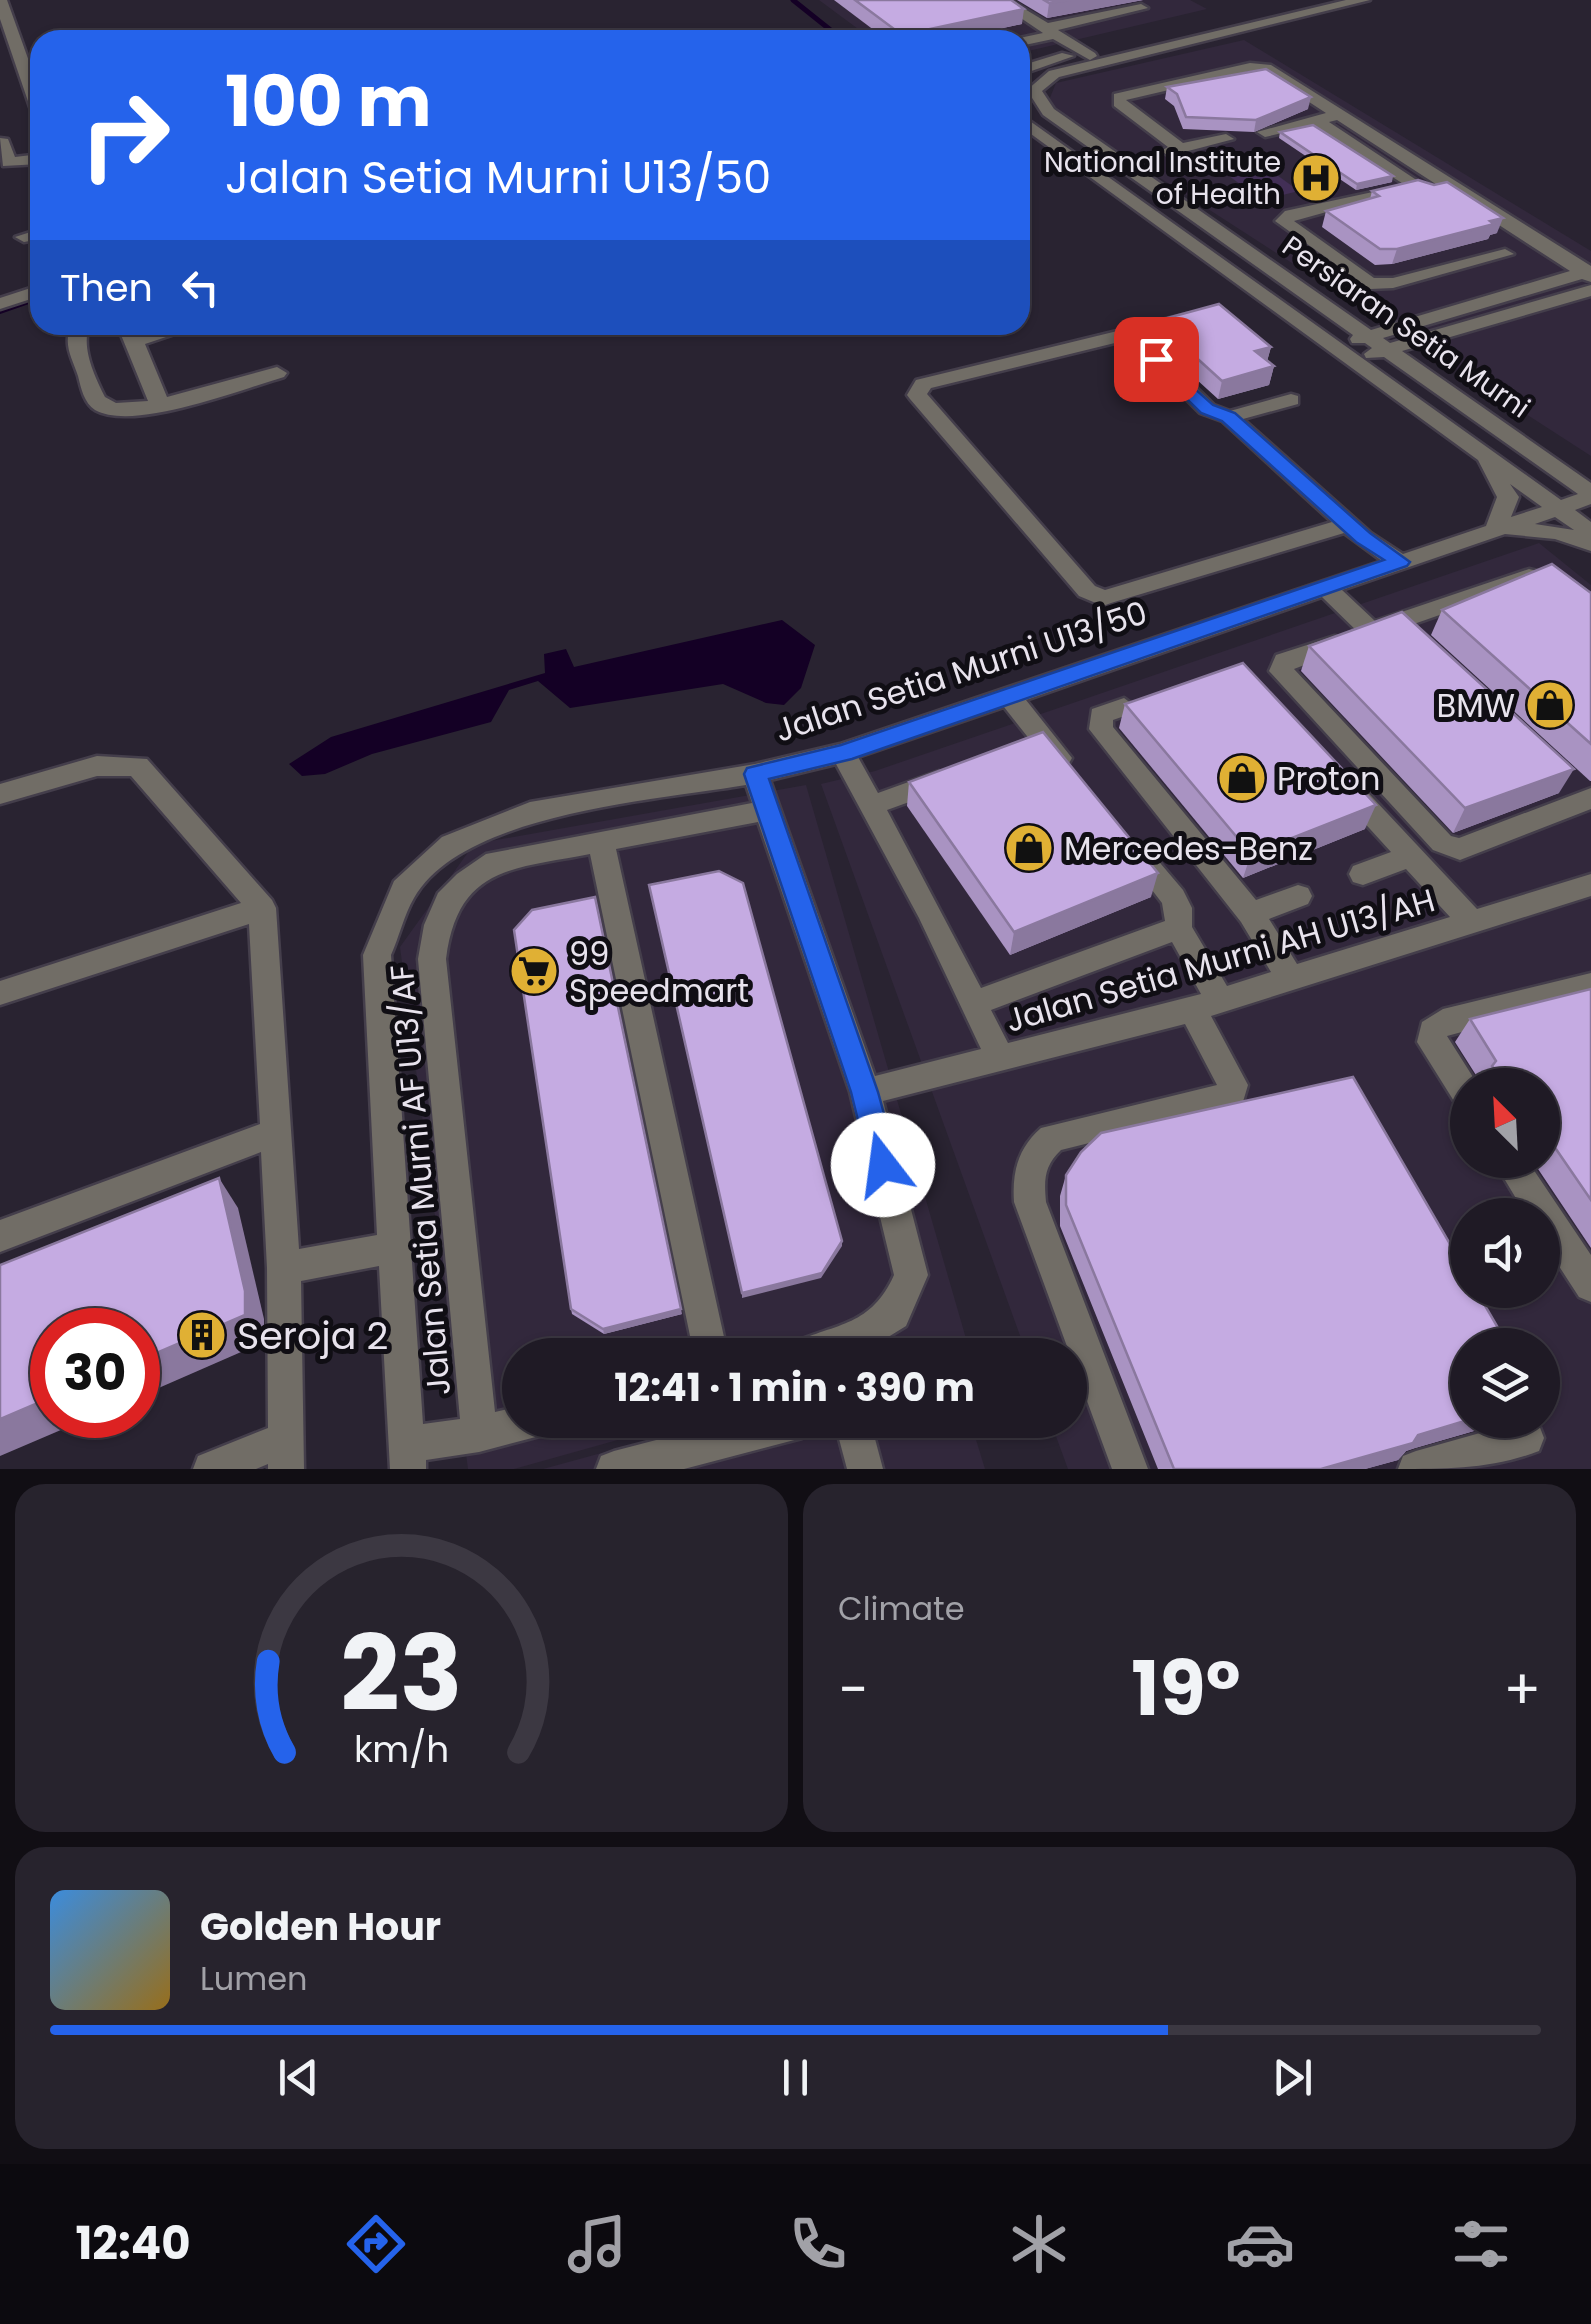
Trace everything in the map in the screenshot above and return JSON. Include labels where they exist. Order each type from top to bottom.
[{"type":"street","points":[[1002,0],[1091,57]]},
{"type":"street","name":"Persiaran Setia Murni","points":[[1300,0],[1091,57],[1039,82],[1034,90],[1036,98],[1048,112],[1591,495]]},
{"type":"street","name":"Persiaran Setia Murni","points":[[1030,69],[1363,0]]},
{"type":"street","points":[[1,8],[30,73]]},
{"type":"street","points":[[1030,38],[1141,8]]},
{"type":"street","points":[[1226,139],[1175,150],[1120,103],[1119,97],[1258,67],[1272,70],[1590,278]]},
{"type":"street","points":[[1265,132],[1341,114]]},
{"type":"street","points":[[1315,120],[1416,185]]},
{"type":"street","name":"Persiaran Setia Murni","points":[[1030,126],[1591,532]]},
{"type":"street","points":[[2,142],[7,166]]},
{"type":"street","points":[[1442,179],[1291,214],[1283,222],[1370,284],[1394,283],[1504,254]]},
{"type":"street","points":[[1335,347],[1366,336],[1421,329],[1590,278]]},
{"type":"street","points":[[0,304],[30,294]]},
{"type":"street","points":[[1330,312],[1421,329]]},
{"type":"street","points":[[1192,319],[923,384],[916,390],[1087,591],[1111,597],[1350,524]]},
{"type":"street","points":[[1354,360],[1385,350],[1421,329]]},
{"type":"street","points":[[1421,329],[1414,352],[1434,384]]},
{"type":"street","points":[[1131,334],[1207,409],[1229,417],[1350,524],[1400,562]]},
{"type":"street","points":[[77,335],[100,404],[127,410],[277,372]]},
{"type":"street","points":[[131,335],[159,403]]},
{"type":"street","points":[[1229,417],[1291,400]]},
{"type":"street","points":[[1475,447],[1508,497],[1495,529],[1558,532],[1591,544]]},
{"type":"street","name":"Jalan Setia Murni U13/50","points":[[407,1457],[377,955],[404,889],[451,844],[530,812],[755,774],[844,753],[1591,495]]},
{"type":"street","points":[[1558,580],[1530,575],[1284,661],[1281,671],[1442,843],[1460,849],[1583,802]]},
{"type":"street","points":[[1324,587],[1371,631]]},
{"type":"street","points":[[1396,622],[1424,648]]},
{"type":"street","points":[[1009,696],[1036,744],[1081,786]]},
{"type":"street","points":[[1124,707],[1100,715],[1101,729],[1252,914],[1290,979]]},
{"type":"street","points":[[844,753],[1000,1058]]},
{"type":"street","points":[[0,794],[97,766],[138,766],[262,908],[284,1268],[287,1454],[211,1469]]},
{"type":"street","points":[[873,805],[959,773]]},
{"type":"street","points":[[1334,773],[1474,924]]},
{"type":"street","points":[[755,774],[864,1092],[911,1274],[894,1314],[855,1338]]},
{"type":"street","name":"Jalan Setia Murni AF U13/AF","points":[[479,1434],[432,959],[437,918],[462,883],[496,862],[767,810]]},
{"type":"street","points":[[975,1003],[1178,928],[1182,920],[1179,906],[1118,830]]},
{"type":"street","points":[[601,842],[707,1338]]},
{"type":"street","points":[[1363,874],[1411,856]]},
{"type":"street","name":"Jalan Setia Murni AH U13/AH","points":[[864,1092],[1206,1005],[1474,924],[1585,895]]},
{"type":"street","points":[[1252,914],[1298,896]]},
{"type":"street","points":[[0,993],[262,908]]},
{"type":"street","points":[[1130,1469],[1030,1202],[1028,1174],[1034,1152],[1052,1138],[1230,1094],[1233,1085],[1178,928]]},
{"type":"street","points":[[1450,1069],[1432,1042],[1432,1031],[1443,1022],[1591,985]]},
{"type":"street","points":[[0,1236],[276,1132]]},
{"type":"street","points":[[1521,1178],[1591,1285]]},
{"type":"street","points":[[284,1268],[392,1248]]},
{"type":"street","points":[[407,1457],[502,1429]]},
{"type":"street","points":[[614,1469],[733,1438]]},
{"type":"street","points":[[857,1438],[865,1469]]},
{"type":"street","points":[[1416,1469],[1526,1438]]},
{"type":"shaded area","points":[[819,0],[1190,0],[1207,9],[1030,51],[1030,30],[860,30]]},
{"type":"shaded area","name":"National Institute of Health","points":[[1244,40],[1591,251],[1591,456],[1047,105],[1056,83]]},
{"type":"shaded area","points":[[1255,159],[1299,191],[1262,200],[1218,168]]},
{"type":"shaded area","points":[[1539,543],[1591,585],[1591,1469],[1068,1469],[1057,1438],[1087,1438],[1087,1338],[1021,1338],[821,784],[875,771]]},
{"type":"shaded area","points":[[782,620],[815,645],[801,688],[784,705],[766,703],[723,684],[570,708],[538,681],[509,690],[491,722],[372,754],[325,774],[302,776],[289,764],[331,737],[545,673],[544,654],[566,649],[574,667]]},
{"type":"shaded area","points":[[806,785],[966,1338],[502,1338],[502,1438],[625,1438],[514,1469],[468,1469],[400,947],[474,844]]},
{"type":"shaded area","points":[[656,1438],[976,1438],[985,1469],[543,1469]]},
{"type":"building","points":[[855,0],[1011,0],[1024,9],[925,30],[895,30]]},
{"type":"building","points":[[1266,69],[1311,97],[1256,120],[1186,117],[1177,94],[1167,87]]},
{"type":"building","points":[[1313,125],[1393,176],[1357,184],[1280,132]]},
{"type":"building","points":[[1418,180],[1434,185],[1447,182],[1503,218],[1490,221],[1494,224],[1397,249],[1380,249],[1326,211],[1379,196],[1372,191]]},
{"type":"building","points":[[1219,304],[1271,347],[1255,351],[1274,366],[1222,381],[1156,321]]},
{"type":"building","name":"BMW","points":[[1552,564],[1591,593],[1591,744],[1442,610]]},
{"type":"building","points":[[1402,612],[1574,769],[1465,808],[1309,646]]},
{"type":"building","name":"Proton","points":[[1243,663],[1376,805],[1251,854],[1125,704]]},
{"type":"building","name":"Mercedes-Benz","points":[[1043,732],[1158,873],[1014,932],[909,782]]},
{"type":"building","points":[[719,871],[743,883],[842,1241],[822,1273],[742,1293],[649,885]]},
{"type":"building","points":[[595,897],[681,1309],[603,1329],[571,1309],[514,930],[532,910]]},
{"type":"building","points":[[1591,989],[1591,1200],[1560,1155],[1560,1068],[1493,1068],[1496,1061],[1470,1019]]},
{"type":"building","points":[[1353,1077],[1450,1244],[1450,1308],[1486,1308],[1498,1328],[1450,1328],[1450,1425],[1418,1435],[1413,1443],[1321,1469],[1174,1469],[1066,1205],[1066,1175],[1081,1152],[1101,1133]]},
{"type":"building","points":[[219,1178],[245,1291],[245,1315],[160,1352],[160,1308],[30,1308],[30,1406],[0,1419],[0,1265]]},
{"type":"waterway","points":[[793,0],[830,30]]},
{"type":"waterway","points":[[0,311],[30,300]]},
{"type":"place","name":"National Institute of Health","points":[[1316,178]]},
{"type":"place","name":"BMW","points":[[1550,705]]},
{"type":"place","name":"Proton","points":[[1242,778]]},
{"type":"place","name":"Mercedes-Benz","points":[[1029,848]]},
{"type":"place","name":"99 Speedmart","points":[[534,971]]},
{"type":"place","name":"Seroja 2","points":[[202,1335]]},
{"type":"route","points":[[883,1165],[864,1092],[755,774],[844,753],[1400,562],[1363,538],[1229,417],[1207,409],[1156,359]]}]
